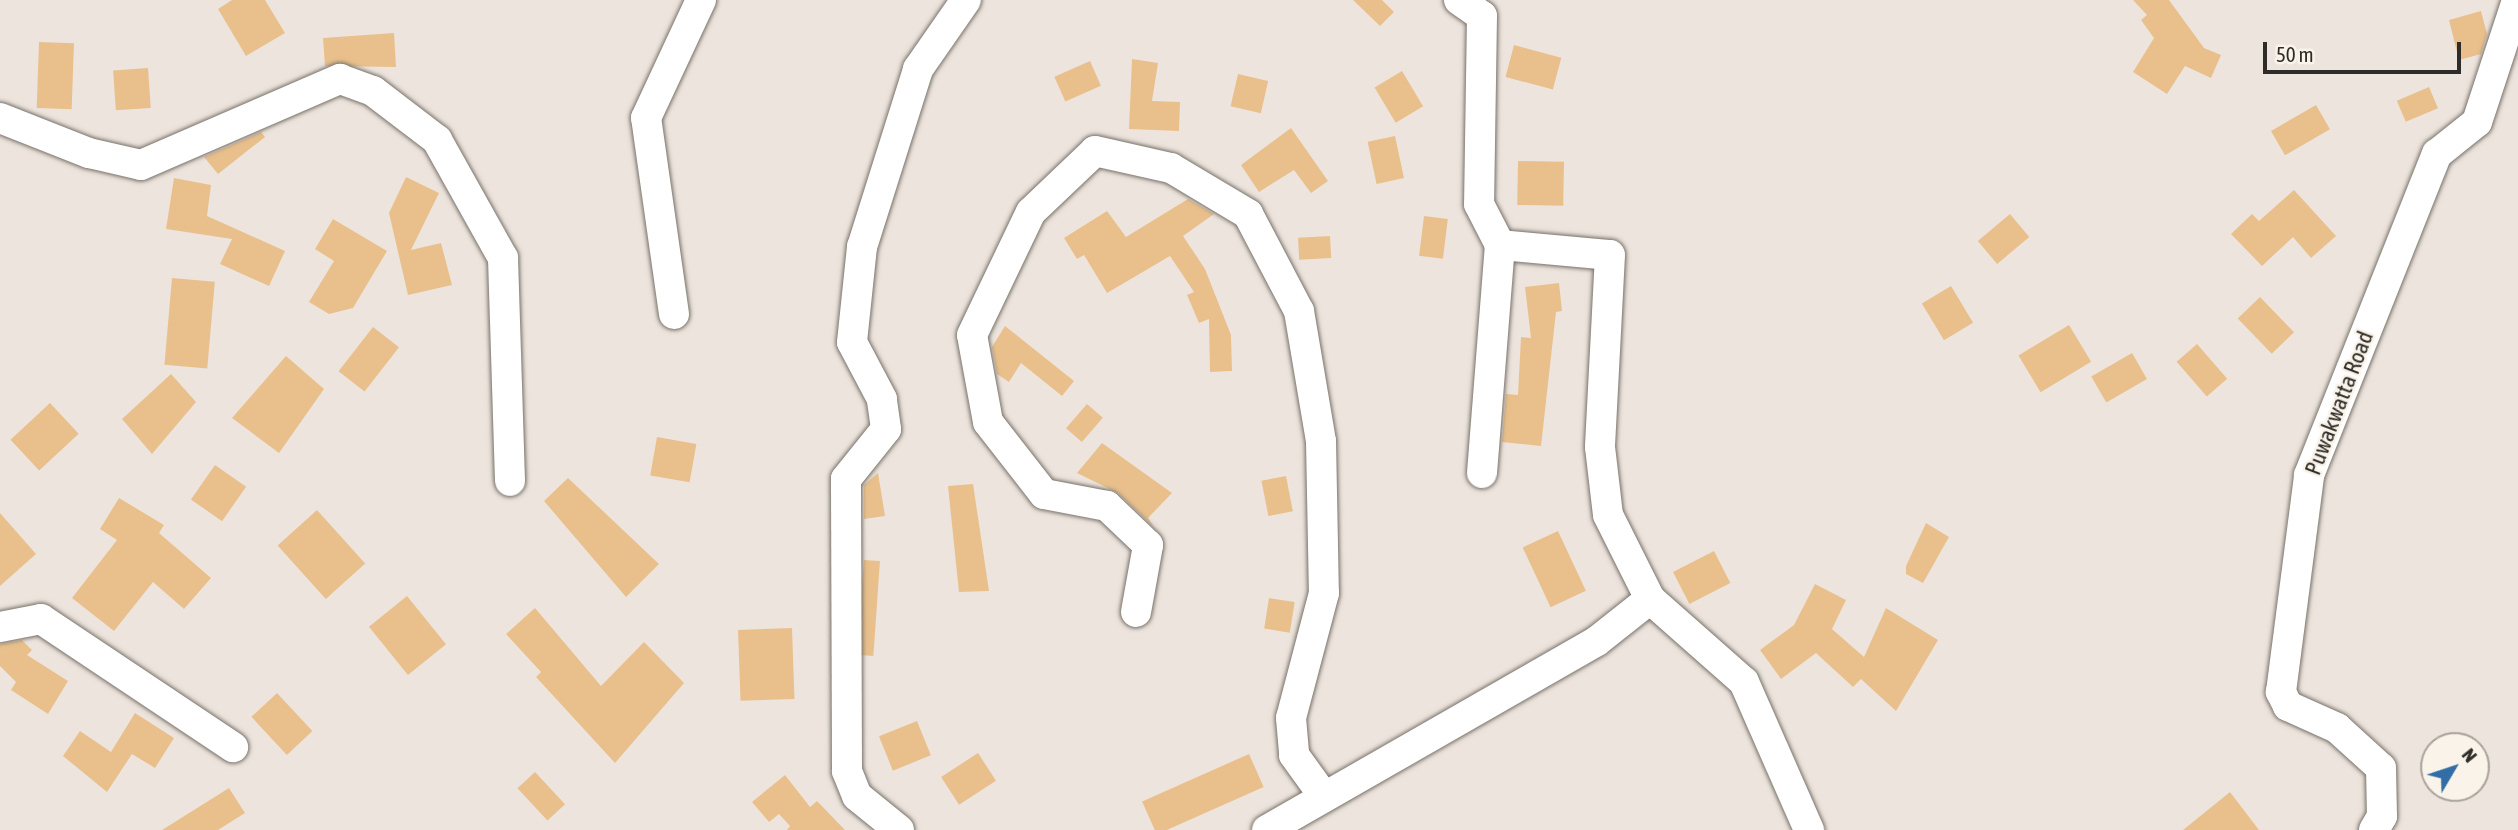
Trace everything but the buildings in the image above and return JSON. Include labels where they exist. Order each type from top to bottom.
[{"type":"street","points":[[674,314],[646,118],[701,0]]},
{"type":"street","points":[[899,830],[857,796],[847,771],[846,479],[886,429],[883,399],[852,342],[862,247],[918,69],[966,0]]},
{"type":"street","points":[[1459,0],[1482,16],[1479,204],[1500,245],[1482,474]]},
{"type":"street","name":"Puwakwatta Road","points":[[2374,830],[2382,816],[2381,768],[2337,728],[2287,706],[2281,691],[2309,475],[2437,154],[2477,122],[2517,0]]},
{"type":"street","points":[[0,118],[89,153],[141,165],[340,79],[373,91],[437,140],[503,258],[510,481]]},
{"type":"street","points":[[1136,612],[1148,545],[1107,506],[1044,494],[988,422],[972,335],[1031,212],[1095,151],[1171,168],[1248,214],[1299,311],[1321,441],[1324,593],[1291,718],[1294,755],[1323,794]]},
{"type":"street","points":[[1500,245],[1610,255],[1602,460],[1608,515],[1650,598],[1744,682],[1809,830]]},
{"type":"street","points":[[1267,830],[1323,794],[1597,641],[1650,598]]},
{"type":"street","points":[[0,627],[41,618],[233,747]]}]
